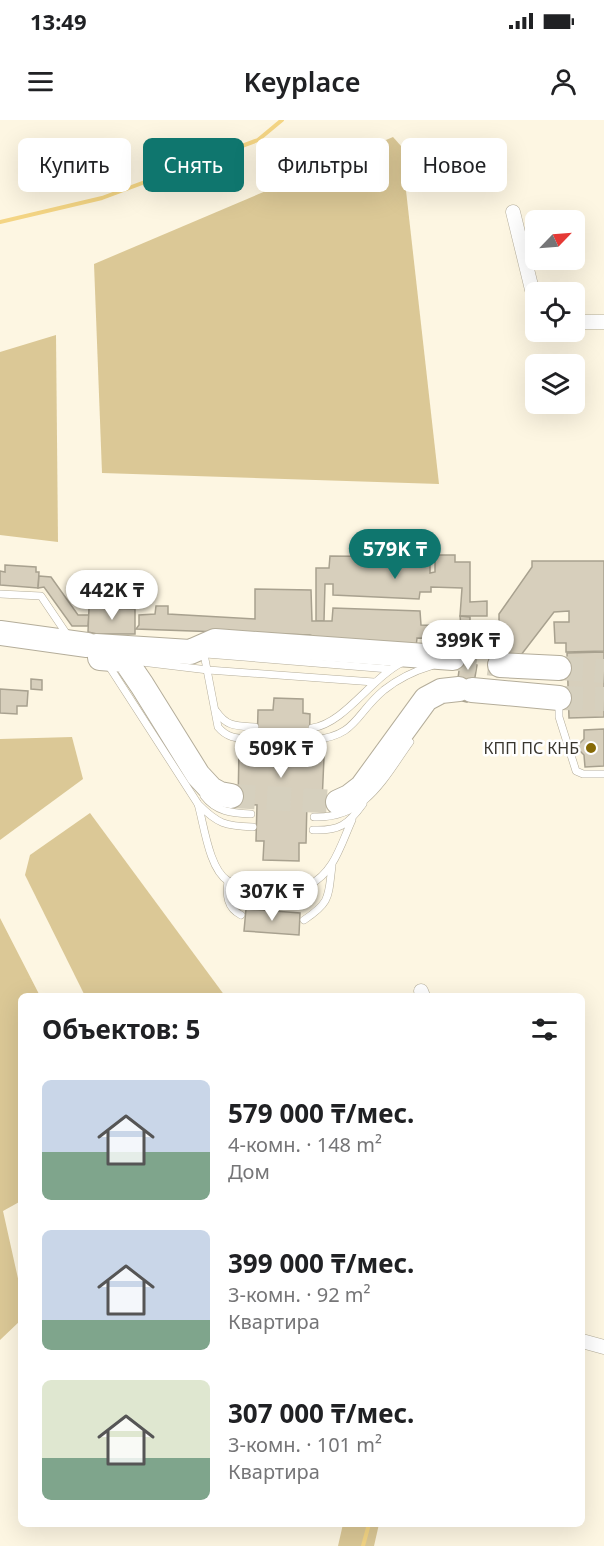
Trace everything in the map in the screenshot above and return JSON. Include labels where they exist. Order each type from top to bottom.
[{"type":"highway","points":[[0,633],[95,653],[171,731],[198,775],[211,789],[231,796]]},
{"type":"highway","points":[[0,647],[95,653],[197,653],[214,641],[459,659]]},
{"type":"highway","points":[[500,664],[559,668]]},
{"type":"highway","points":[[345,811],[349,797],[362,787],[426,699],[441,691],[559,698]]},
{"type":"street","points":[[513,213],[530,282]]},
{"type":"street","points":[[585,322],[604,322]]},
{"type":"street","points":[[585,1342],[604,1347]]},
{"type":"lane","points":[[0,594],[41,596],[95,653],[198,804],[213,819],[225,825],[253,827]]},
{"type":"lane","points":[[95,653],[208,670],[374,682]]},
{"type":"lane","points":[[197,653],[389,669]]},
{"type":"lane","points":[[197,653],[208,670],[218,727],[232,738],[253,739]]},
{"type":"lane","points":[[312,728],[322,727],[336,718],[389,669],[416,656]]},
{"type":"lane","points":[[313,740],[330,739],[348,730],[383,692],[415,671],[459,659]]},
{"type":"lane","points":[[559,698],[559,717],[576,771],[583,774],[604,774]]},
{"type":"lane","points":[[213,707],[223,721],[229,724],[255,727]]},
{"type":"lane","points":[[171,731],[172,745],[207,800],[220,810],[251,814]]},
{"type":"lane","points":[[314,817],[325,818],[341,814],[364,802],[377,788],[414,735]]},
{"type":"lane","points":[[345,811],[364,802]]},
{"type":"lane","points":[[198,804],[215,867],[228,881],[309,885],[319,880],[333,864]]},
{"type":"lane","points":[[313,830],[342,826],[345,811]]},
{"type":"lane","points":[[304,920],[319,910],[328,900],[333,864],[345,811]]},
{"type":"lane","points":[[228,881],[226,896],[235,912],[242,915]]},
{"type":"shaded area","points":[[393,137],[401,146],[401,192],[406,192],[439,484],[102,473],[94,264],[264,192],[389,192],[389,139]]},
{"type":"shaded area","points":[[56,335],[58,542],[0,535],[0,352]]},
{"type":"shaded area","points":[[72,737],[83,779],[0,840],[0,739]]},
{"type":"shaded area","points":[[90,813],[223,993],[84,993],[25,875],[30,855]]},
{"type":"shaded area","points":[[0,918],[38,993],[18,993],[18,1203],[3,1211],[18,1278],[18,1323],[0,1340]]},
{"type":"shaded area","points":[[342,1527],[378,1527],[374,1546],[338,1546]]},
{"type":"building","points":[[435,555],[455,555],[455,562],[470,562],[470,602],[487,601],[487,616],[460,616],[462,588],[431,587],[431,592],[420,592],[419,599],[333,595],[333,584],[325,584],[324,621],[316,621],[316,568],[329,568],[330,556],[421,557],[421,564],[430,563],[430,573],[435,572]]},
{"type":"building","points":[[532,561],[604,561],[604,651],[566,652],[566,643],[555,643],[554,622],[569,622],[569,611],[554,612],[521,655],[499,655],[499,614],[532,567]]},
{"type":"building","points":[[5,565],[36,567],[36,572],[39,572],[38,588],[0,585],[0,571],[5,572]]},
{"type":"building","points":[[39,576],[51,577],[78,615],[89,615],[88,626],[72,626],[44,587],[38,588]]},
{"type":"building","points":[[255,589],[311,590],[312,621],[332,621],[333,608],[420,611],[421,625],[461,626],[460,616],[470,617],[470,626],[490,626],[490,639],[417,638],[416,648],[329,642],[310,635],[136,629],[139,625],[139,615],[155,614],[156,606],[168,606],[168,614],[255,619]]},
{"type":"building","points":[[89,608],[135,609],[135,634],[88,632]]},
{"type":"building","points":[[467,643],[475,644],[472,664],[477,665],[474,683],[470,682],[467,702],[462,701],[465,679],[458,678],[460,663],[465,663]]},
{"type":"building","points":[[604,652],[604,717],[569,718],[567,653]]},
{"type":"building","points":[[31,679],[42,680],[42,690],[31,689]]},
{"type":"building","points":[[0,689],[28,691],[27,706],[17,706],[17,714],[0,713]]},
{"type":"building","points":[[274,698],[303,699],[303,713],[310,714],[309,757],[324,757],[322,803],[307,802],[306,843],[299,843],[299,861],[263,860],[264,841],[256,841],[257,805],[238,804],[239,749],[257,749],[258,710],[273,710]]},
{"type":"building","name":"КПП ПС КНБ","points":[[604,729],[604,766],[585,767],[584,755],[578,745],[584,739],[584,730]]},
{"type":"building","points":[[246,909],[300,913],[299,935],[244,931]]},
{"type":"waterway","points":[[0,222],[102,198],[258,140],[282,120]]},
{"type":"waterway","points":[[363,1546],[368,1527]]},
{"type":"tunnel","points":[[453,658],[500,665]]},
{"type":"tunnel","points":[[559,668],[604,671]]},
{"type":"tunnel","points":[[559,698],[604,699]]},
{"type":"tunnel","points":[[231,796],[338,802]]},
{"type":"place","name":"КПП ПС КНБ","points":[[591,748]]}]
